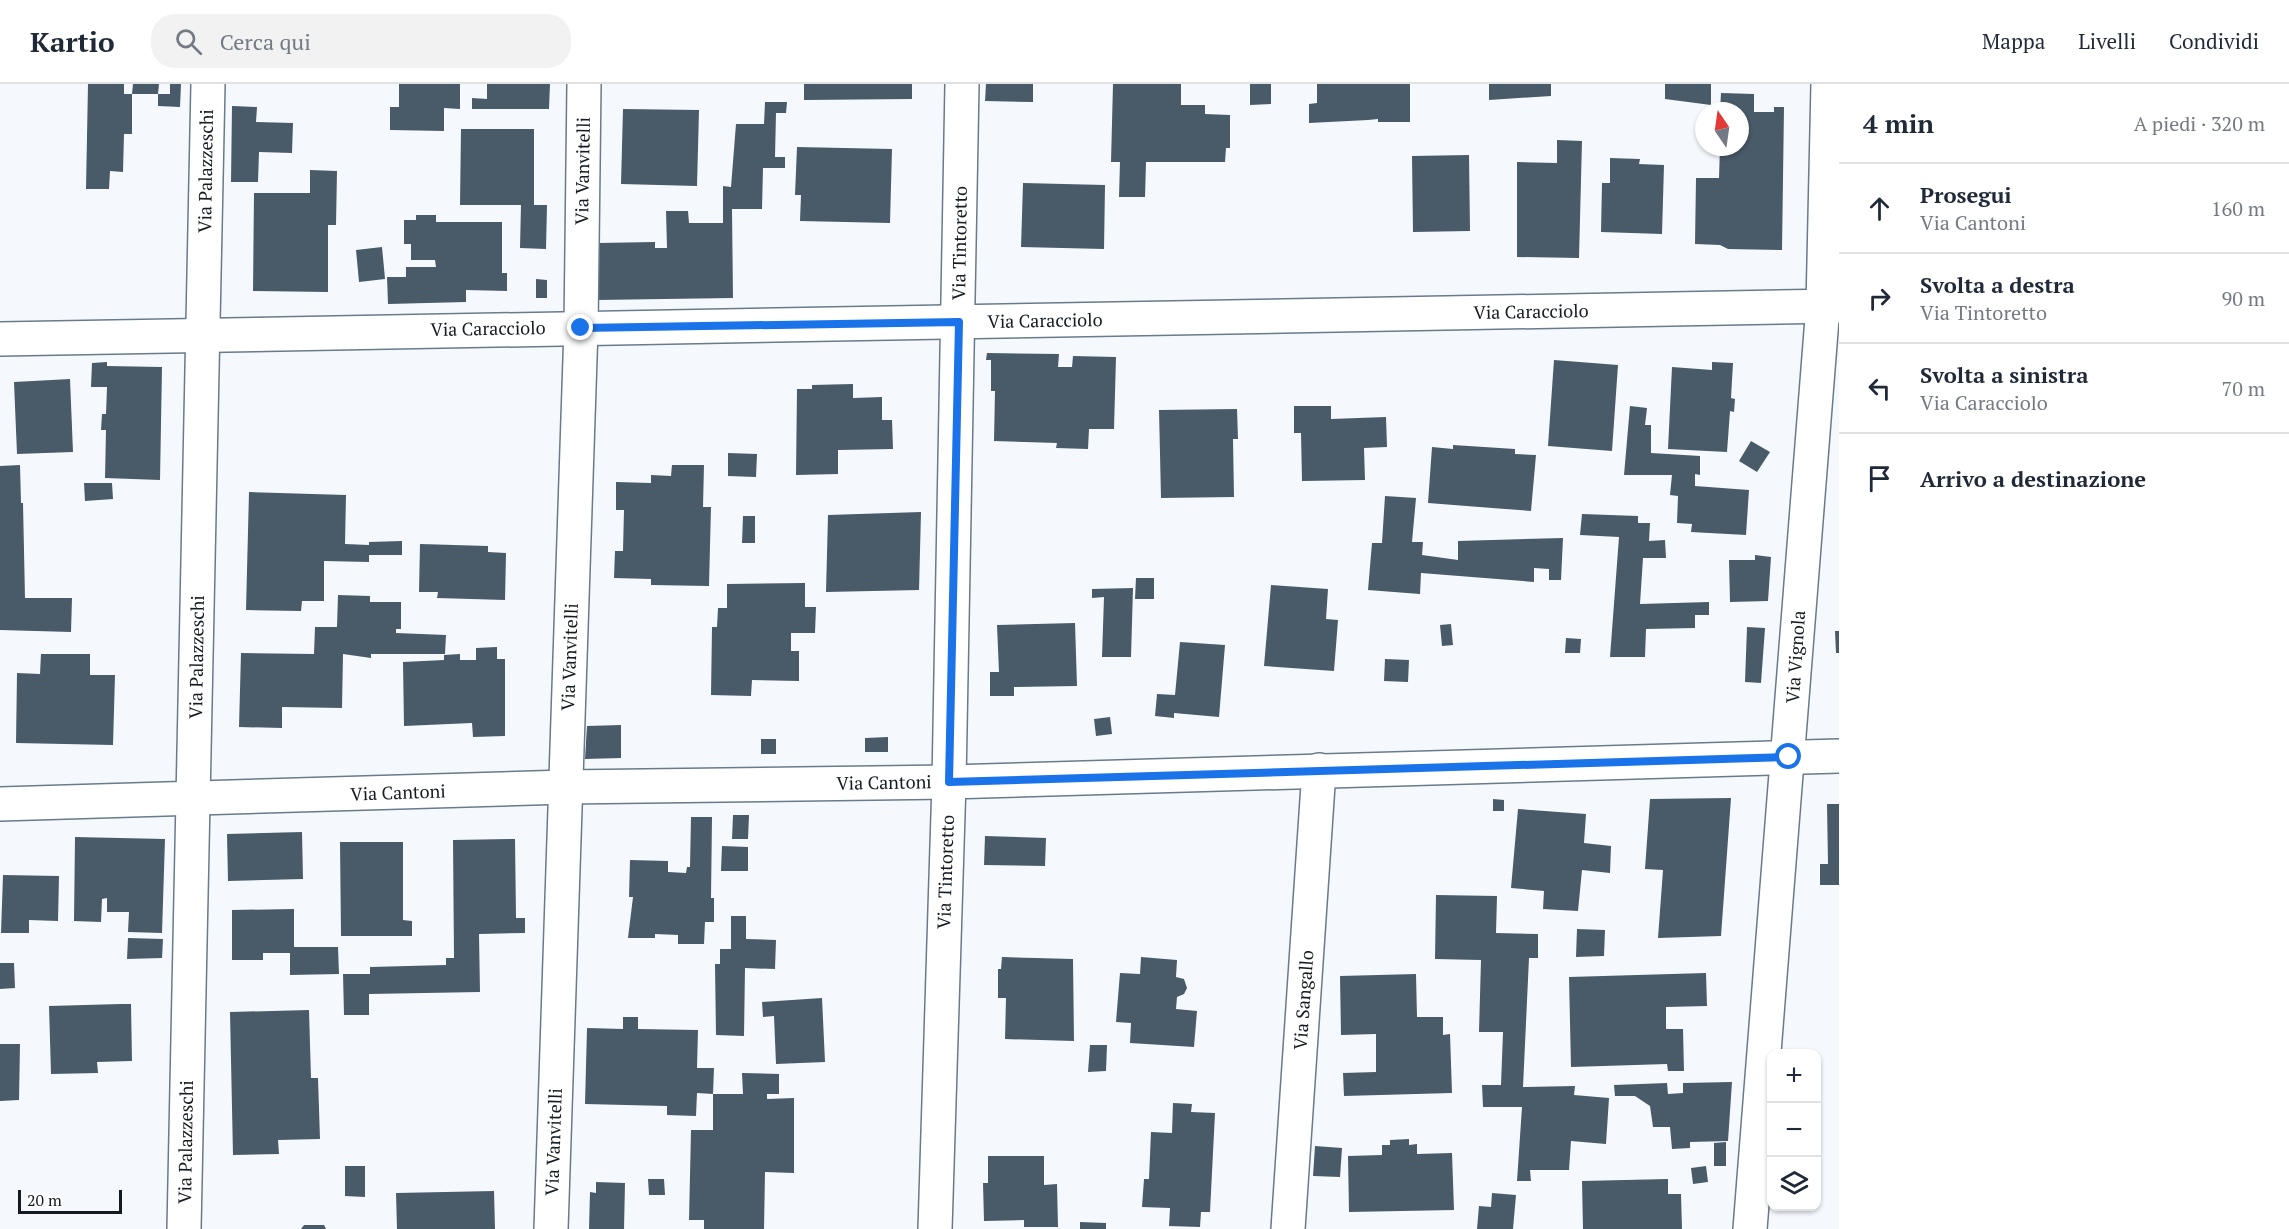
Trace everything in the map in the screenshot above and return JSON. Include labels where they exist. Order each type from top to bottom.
[{"type":"street","name":"Via Palazzeschi","points":[[184,1229],[208,84]]},
{"type":"street","name":"Via Vanvitelli","points":[[551,1229],[581,328],[585,84]]},
{"type":"street","name":"Via Tintoretto","points":[[935,1229],[949,782],[962,84]]},
{"type":"street","name":"Via Vignola","points":[[1750,1229],[1789,757],[1831,306],[1828,84]]},
{"type":"street","name":"Via Caracciolo","points":[[0,339],[203,333],[1831,306]]},
{"type":"street","name":"Via Cantoni","points":[[0,804],[565,788],[949,782],[1839,756]]},
{"type":"street","name":"Via Sangallo","points":[[1288,1229],[1319,770]]},
{"type":"building","points":[[88,84],[124,84],[124,94],[132,94],[132,134],[124,134],[123,172],[110,171],[109,189],[86,189]]},
{"type":"building","points":[[133,84],[159,84],[158,94],[132,94]]},
{"type":"building","points":[[170,84],[181,84],[180,107],[158,106],[158,94],[170,94]]},
{"type":"building","points":[[399,84],[460,84],[460,109],[444,108],[444,131],[390,130],[390,107],[399,107]]},
{"type":"building","points":[[487,84],[550,84],[549,109],[472,109],[472,98],[487,99]]},
{"type":"building","points":[[804,84],[912,84],[912,99],[804,100]]},
{"type":"building","points":[[986,84],[1033,84],[1033,102],[985,101]]},
{"type":"building","points":[[1113,84],[1181,84],[1181,105],[1205,105],[1205,114],[1230,115],[1230,148],[1226,148],[1225,162],[1146,162],[1145,197],[1119,197],[1120,162],[1111,162]]},
{"type":"building","points":[[1250,84],[1271,84],[1271,104],[1250,105]]},
{"type":"building","points":[[1317,84],[1410,84],[1410,122],[1378,122],[1378,119],[1309,123],[1309,104],[1317,103]]},
{"type":"building","points":[[1489,84],[1551,84],[1551,96],[1489,100]]},
{"type":"building","points":[[1665,84],[1711,84],[1711,102],[1695,103],[1665,99]]},
{"type":"building","points":[[1721,93],[1754,94],[1754,112],[1774,112],[1774,107],[1784,107],[1782,250],[1728,249],[1720,245],[1695,244],[1696,178],[1719,178],[1720,156],[1749,156],[1749,102],[1720,102]]},
{"type":"building","points":[[765,102],[787,102],[786,113],[776,113],[775,157],[785,157],[785,168],[763,168],[762,209],[732,209],[733,298],[596,300],[598,243],[655,242],[655,248],[667,248],[666,211],[688,211],[689,223],[723,223],[723,186],[731,187],[736,124],[764,124]]},
{"type":"building","points":[[232,106],[257,107],[256,122],[293,123],[292,153],[259,152],[258,182],[231,182]]},
{"type":"building","points":[[623,109],[699,110],[697,186],[621,184]]},
{"type":"building","points":[[461,129],[534,129],[534,205],[547,205],[546,249],[520,248],[521,205],[460,205]]},
{"type":"building","points":[[1557,140],[1582,141],[1579,258],[1517,257],[1517,162],[1557,163]]},
{"type":"building","points":[[797,147],[892,149],[890,223],[800,221],[801,195],[795,195]]},
{"type":"building","points":[[1469,155],[1470,231],[1413,232],[1412,156]]},
{"type":"building","points":[[1610,158],[1640,159],[1639,164],[1664,165],[1662,234],[1601,232],[1602,183],[1610,183]]},
{"type":"building","points":[[310,170],[337,171],[336,225],[328,225],[328,292],[253,291],[254,193],[310,193]]},
{"type":"building","points":[[1023,183],[1105,185],[1104,249],[1021,247]]},
{"type":"building","points":[[416,215],[436,215],[436,222],[502,222],[502,273],[507,273],[507,291],[466,290],[466,302],[388,304],[387,277],[406,277],[406,267],[436,267],[435,260],[411,260],[411,244],[404,244],[404,220],[416,220]]},
{"type":"building","points":[[382,247],[385,279],[359,282],[356,250]]},
{"type":"building","points":[[536,279],[547,280],[547,298],[536,298]]},
{"type":"building","points":[[987,353],[1059,354],[1058,367],[1072,367],[1073,356],[1116,357],[1114,429],[1089,429],[1088,449],[1056,448],[1057,443],[994,441],[995,391],[991,391],[991,360],[986,360]]},
{"type":"building","points":[[1554,360],[1618,365],[1612,451],[1548,446]]},
{"type":"building","points":[[107,362],[107,366],[162,367],[160,480],[105,478],[106,430],[101,430],[102,414],[106,414],[107,387],[91,387],[92,363]]},
{"type":"building","points":[[1712,362],[1733,363],[1731,398],[1735,399],[1734,412],[1730,411],[1727,452],[1668,449],[1672,367],[1712,370]]},
{"type":"building","points":[[70,379],[73,452],[17,454],[14,382]]},
{"type":"building","points":[[853,384],[853,398],[882,397],[882,420],[892,420],[893,449],[838,450],[838,474],[796,475],[797,389],[812,389],[812,385]]},
{"type":"building","points":[[1294,406],[1331,406],[1331,419],[1386,417],[1387,447],[1364,448],[1365,480],[1302,481],[1301,433],[1294,433]]},
{"type":"building","points":[[1630,406],[1647,408],[1645,425],[1651,425],[1651,453],[1700,456],[1700,475],[1695,474],[1695,486],[1749,490],[1746,535],[1691,532],[1692,524],[1677,523],[1678,496],[1670,495],[1672,475],[1624,475]]},
{"type":"building","points":[[1237,409],[1238,439],[1233,439],[1234,497],[1161,498],[1159,410]]},
{"type":"building","points":[[1751,441],[1770,452],[1757,472],[1739,461]]},
{"type":"building","points":[[1453,445],[1515,449],[1515,454],[1536,455],[1531,511],[1428,503],[1432,447],[1453,449]]},
{"type":"building","points":[[728,453],[757,454],[756,477],[728,476]]},
{"type":"building","points":[[20,465],[25,598],[72,598],[71,632],[0,630],[0,466]]},
{"type":"building","points":[[672,465],[704,465],[703,507],[711,507],[709,586],[651,585],[651,579],[614,578],[615,551],[623,551],[624,510],[616,510],[616,482],[651,483],[651,475],[671,476]]},
{"type":"building","points":[[84,483],[112,483],[113,499],[85,501]]},
{"type":"building","points":[[249,492],[346,495],[345,544],[369,545],[369,542],[402,541],[402,555],[369,555],[369,562],[324,561],[324,601],[302,601],[301,611],[246,610]]},
{"type":"building","points":[[1385,496],[1416,498],[1412,542],[1423,542],[1422,555],[1458,560],[1458,541],[1563,538],[1561,580],[1549,580],[1549,569],[1534,568],[1534,582],[1421,573],[1420,594],[1368,590],[1372,543],[1382,543]]},
{"type":"building","points":[[921,512],[919,590],[826,592],[828,515]]},
{"type":"building","points":[[1582,514],[1638,516],[1638,523],[1650,523],[1649,541],[1665,540],[1666,558],[1643,558],[1640,604],[1709,602],[1709,615],[1695,615],[1695,628],[1646,629],[1645,657],[1610,657],[1619,537],[1580,535]]},
{"type":"building","points":[[743,516],[755,516],[755,543],[742,543]]},
{"type":"building","points":[[420,544],[488,546],[488,552],[506,553],[505,600],[437,598],[438,592],[419,592]]},
{"type":"building","points":[[1755,555],[1771,557],[1768,601],[1730,602],[1729,560],[1755,560]]},
{"type":"building","points":[[1136,578],[1154,578],[1154,599],[1135,599]]},
{"type":"building","points":[[805,583],[805,607],[816,607],[815,633],[791,633],[791,651],[799,651],[799,681],[752,680],[751,696],[711,695],[712,627],[717,627],[718,608],[727,608],[727,584]]},
{"type":"building","points":[[1271,585],[1328,589],[1326,619],[1338,620],[1334,671],[1264,666]]},
{"type":"building","points":[[1133,588],[1131,657],[1102,657],[1104,597],[1092,598],[1092,589]]},
{"type":"building","points":[[338,595],[370,596],[370,602],[401,602],[401,629],[396,629],[396,633],[446,635],[445,654],[371,654],[371,658],[343,654],[342,708],[282,707],[282,728],[239,727],[241,653],[314,654],[315,627],[337,627]]},
{"type":"building","points":[[1075,623],[1077,686],[1014,687],[1014,696],[990,696],[990,672],[999,672],[997,625]]},
{"type":"building","points":[[1451,624],[1453,645],[1442,646],[1440,625]]},
{"type":"building","points":[[1747,627],[1765,628],[1761,683],[1745,682]]},
{"type":"building","points":[[1835,631],[1839,631],[1839,653],[1836,653]]},
{"type":"building","points":[[1566,638],[1581,639],[1580,653],[1565,653]]},
{"type":"building","points":[[1180,642],[1225,645],[1219,717],[1174,713],[1174,718],[1155,716],[1157,694],[1175,695]]},
{"type":"building","points":[[497,647],[497,659],[505,659],[505,736],[473,737],[472,723],[404,726],[403,662],[444,660],[444,655],[460,654],[460,660],[476,660],[476,648]]},
{"type":"building","points":[[41,654],[90,654],[90,675],[115,675],[113,745],[16,743],[17,673],[40,674]]},
{"type":"building","points":[[1385,659],[1409,660],[1408,682],[1384,681]]},
{"type":"building","points":[[1110,717],[1112,734],[1096,736],[1094,719]]},
{"type":"building","points":[[621,725],[621,758],[585,759],[587,726]]},
{"type":"building","points":[[888,737],[888,752],[865,752],[865,738]]},
{"type":"building","points":[[761,739],[776,739],[776,754],[761,754]]},
{"type":"building","points":[[1731,798],[1721,936],[1658,938],[1663,870],[1645,869],[1650,799]]},
{"type":"building","points":[[1493,799],[1504,800],[1504,811],[1493,811]]},
{"type":"building","points":[[1827,804],[1839,804],[1839,885],[1820,885],[1820,864],[1828,864]]},
{"type":"building","points":[[1518,809],[1586,814],[1584,843],[1611,846],[1610,873],[1582,870],[1578,911],[1543,909],[1544,891],[1511,888]]},
{"type":"building","points":[[733,815],[749,815],[748,839],[732,839]]},
{"type":"building","points":[[691,817],[712,817],[711,898],[714,898],[714,922],[705,922],[704,944],[678,944],[678,935],[655,934],[655,938],[628,938],[633,897],[629,897],[630,860],[668,861],[668,872],[686,873],[687,867],[690,867]]},
{"type":"building","points":[[302,832],[303,879],[228,881],[227,834]]},
{"type":"building","points":[[985,836],[1046,838],[1045,866],[984,865]]},
{"type":"building","points":[[75,837],[165,839],[162,933],[128,932],[129,912],[107,912],[107,898],[102,899],[101,922],[74,921]]},
{"type":"building","points":[[515,839],[516,918],[525,918],[525,933],[479,934],[480,992],[369,994],[369,1015],[344,1015],[343,974],[370,974],[370,967],[446,965],[446,958],[454,958],[453,840]]},
{"type":"building","points":[[340,842],[403,842],[403,920],[412,921],[412,936],[341,936]]},
{"type":"building","points":[[722,846],[748,847],[748,871],[721,871]]},
{"type":"building","points":[[3,875],[59,876],[58,921],[29,920],[29,933],[1,933]]},
{"type":"building","points":[[1436,895],[1497,896],[1496,933],[1538,934],[1538,958],[1529,958],[1523,1087],[1575,1086],[1574,1095],[1609,1098],[1606,1144],[1571,1141],[1569,1170],[1530,1170],[1531,1181],[1517,1181],[1522,1107],[1483,1107],[1482,1085],[1501,1085],[1503,1032],[1479,1032],[1481,960],[1435,959]]},
{"type":"building","points":[[294,909],[294,947],[338,947],[339,974],[290,975],[290,953],[263,953],[263,960],[232,960],[232,910]]},
{"type":"building","points":[[731,916],[746,916],[746,939],[776,940],[775,969],[745,968],[744,1036],[716,1035],[715,964],[720,964],[720,949],[731,949]]},
{"type":"building","points":[[1577,929],[1605,930],[1604,956],[1576,957]]},
{"type":"building","points":[[128,938],[163,939],[162,958],[127,959]]},
{"type":"building","points":[[1002,957],[1073,959],[1074,1041],[1005,1039],[1006,998],[998,998],[998,969],[1001,969]]},
{"type":"building","points":[[1141,957],[1177,960],[1176,977],[1184,979],[1187,988],[1184,994],[1177,997],[1176,1009],[1197,1011],[1194,1047],[1130,1043],[1131,1023],[1116,1022],[1120,973],[1140,974]]},
{"type":"building","points":[[0,963],[14,963],[15,988],[0,989]]},
{"type":"building","points":[[1706,973],[1707,1006],[1666,1007],[1666,1029],[1683,1029],[1684,1071],[1668,1071],[1667,1064],[1571,1067],[1569,977]]},
{"type":"building","points":[[1416,974],[1417,1017],[1443,1017],[1443,1035],[1450,1034],[1452,1093],[1344,1096],[1343,1073],[1376,1072],[1376,1034],[1341,1035],[1340,976]]},
{"type":"building","points":[[822,998],[825,1062],[776,1064],[774,1016],[763,1017],[762,1002]]},
{"type":"building","points":[[131,1004],[132,1061],[97,1062],[98,1073],[51,1074],[49,1006]]},
{"type":"building","points":[[309,1010],[311,1078],[318,1078],[320,1139],[278,1140],[279,1154],[233,1155],[230,1012]]},
{"type":"building","points":[[623,1017],[638,1017],[638,1029],[698,1030],[697,1068],[714,1068],[713,1094],[697,1093],[696,1116],[667,1115],[667,1106],[585,1104],[587,1028],[623,1029]]},
{"type":"building","points":[[0,1044],[20,1044],[19,1100],[0,1101]]},
{"type":"building","points":[[1090,1045],[1107,1045],[1106,1071],[1088,1072]]},
{"type":"building","points":[[742,1073],[779,1074],[779,1094],[767,1094],[767,1099],[794,1098],[794,1173],[765,1172],[764,1229],[704,1229],[704,1220],[689,1220],[691,1130],[713,1130],[713,1094],[743,1094]]},
{"type":"building","points":[[1732,1082],[1728,1141],[1690,1142],[1690,1148],[1672,1149],[1670,1127],[1653,1127],[1650,1106],[1635,1096],[1615,1096],[1614,1085],[1667,1083],[1668,1094],[1683,1093],[1683,1083]]},
{"type":"building","points":[[1173,1103],[1192,1104],[1191,1112],[1215,1113],[1210,1212],[1201,1212],[1200,1227],[1169,1226],[1170,1208],[1142,1207],[1144,1179],[1149,1179],[1151,1132],[1172,1133]]},
{"type":"building","points":[[1409,1139],[1409,1145],[1417,1144],[1417,1154],[1452,1153],[1454,1210],[1349,1212],[1348,1156],[1382,1155],[1382,1145],[1390,1145],[1390,1140]]},
{"type":"building","points":[[1726,1142],[1726,1166],[1714,1166],[1714,1143]]},
{"type":"building","points":[[1315,1146],[1342,1148],[1340,1177],[1313,1176]]},
{"type":"building","points":[[988,1156],[1044,1156],[1044,1185],[1057,1184],[1058,1227],[1024,1227],[1024,1220],[984,1221],[983,1183],[988,1183]]},
{"type":"building","points":[[345,1166],[365,1166],[365,1197],[345,1196]]},
{"type":"building","points":[[1706,1166],[1708,1182],[1693,1184],[1691,1168]]},
{"type":"building","points":[[648,1179],[664,1179],[665,1195],[649,1195]]},
{"type":"building","points":[[1668,1179],[1668,1194],[1681,1194],[1682,1229],[1583,1229],[1582,1181]]},
{"type":"building","points":[[596,1182],[625,1183],[624,1229],[589,1229],[590,1192],[596,1193]]},
{"type":"building","points":[[494,1191],[495,1229],[397,1229],[396,1193]]},
{"type":"building","points":[[1492,1193],[1516,1195],[1513,1229],[1477,1229],[1479,1206],[1491,1207]]},
{"type":"building","points":[[1080,1222],[1106,1223],[1106,1229],[1080,1229]]},
{"type":"building","points":[[304,1225],[324,1225],[326,1229],[301,1229]]},
{"type":"route","points":[[581,328],[959,322],[949,782],[1789,757]]}]
